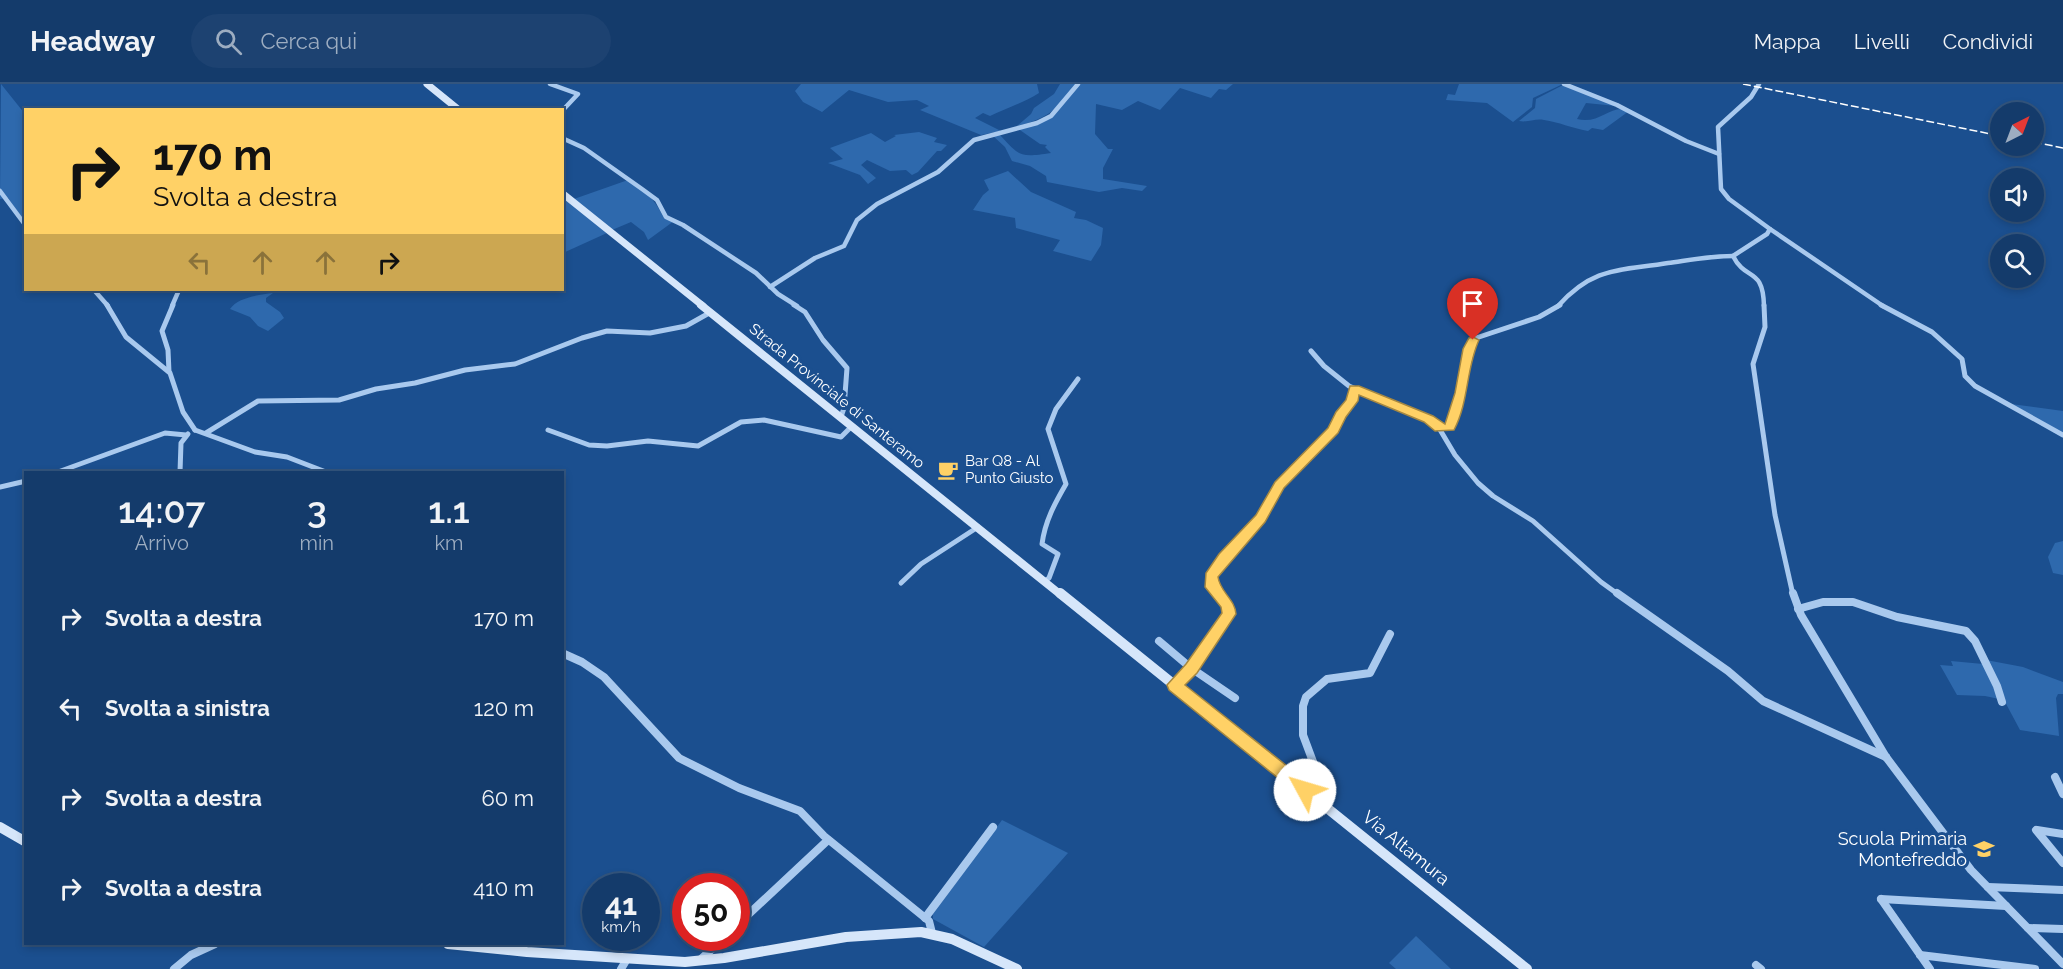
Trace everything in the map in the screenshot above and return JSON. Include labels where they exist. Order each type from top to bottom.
[{"type":"main road","points":[[428,84],[457,108]]},
{"type":"main road","name":"Strada Provinciale di Santeramo","points":[[564,195],[841,417],[963,519],[978,527],[1122,643]]},
{"type":"main road","name":"Via Altamura","points":[[1122,643],[1527,969]]},
{"type":"main road","points":[[0,827],[24,841]]},
{"type":"main road","points":[[457,945],[624,964],[699,961],[856,935],[894,932],[932,933],[952,939],[1017,969]]},
{"type":"street","points":[[550,84],[578,94],[564,109]]},
{"type":"street","points":[[770,287],[815,258],[844,246],[859,217],[889,196],[938,172],[970,142],[985,135],[1037,123],[1051,116],[1077,84]]},
{"type":"street","points":[[1564,84],[1617,105],[1686,141],[1719,154]]},
{"type":"street","points":[[1760,85],[1751,97],[1718,126],[1723,192],[1734,204],[1879,304],[1937,336],[1964,362],[1964,374],[1971,384],[2063,435]]},
{"type":"street","points":[[564,139],[584,148],[657,200],[668,219],[683,225],[726,252],[810,316],[823,340],[846,368],[844,408],[841,417]]},
{"type":"street","points":[[564,145],[570,141]]},
{"type":"street","points":[[0,191],[24,223]]},
{"type":"street","points":[[1440,429],[1448,428],[1453,423],[1469,349],[1476,338],[1539,317],[1557,308],[1571,292],[1605,272],[1633,266],[1732,256],[1764,236],[1770,229]]},
{"type":"street","points":[[1732,256],[1736,262],[1760,281],[1764,289],[1765,327],[1753,364],[1766,462],[1798,609],[1886,757],[1971,870],[2063,964]]},
{"type":"street","points":[[95,291],[107,304],[126,337],[169,372]]},
{"type":"street","points":[[179,291],[162,331],[168,350],[169,372],[190,425],[195,430],[255,452],[287,457],[323,471]]},
{"type":"street","points":[[206,433],[258,401],[273,399],[323,402],[339,400],[376,389],[415,383],[465,370],[515,364],[582,338],[607,331],[650,333],[686,326],[711,312]]},
{"type":"street","points":[[1311,351],[1324,366],[1354,389],[1438,425],[1455,455],[1478,483],[1493,496],[1533,520],[1601,582],[1728,671],[1763,701],[1828,733],[1886,757]]},
{"type":"street","points":[[1045,581],[1049,578],[1058,554],[1042,544],[1041,537],[1049,523],[1056,499],[1066,484],[1048,429],[1056,409],[1078,379]]},
{"type":"street","points":[[1175,685],[1191,668],[1229,614],[1228,605],[1212,587],[1211,576],[1224,558],[1260,519],[1280,485],[1333,430],[1340,415],[1352,401],[1354,389]]},
{"type":"street","points":[[548,430],[589,445],[607,446],[648,441],[698,446],[745,420],[770,421],[841,437],[852,426]]},
{"type":"street","points":[[180,471],[181,443],[186,435],[195,430]]},
{"type":"street","points":[[61,471],[165,433],[186,435]]},
{"type":"street","points":[[0,487],[24,481]]},
{"type":"street","points":[[901,583],[921,564],[978,527]]},
{"type":"street","points":[[1798,609],[1823,602],[1853,602],[1897,617],[1966,631],[1975,641],[2002,702]]},
{"type":"street","points":[[1305,790],[1315,767],[1303,735],[1303,706],[1306,697],[1327,679],[1370,673],[1390,634]]},
{"type":"street","points":[[1159,641],[1191,668],[1235,699]]},
{"type":"street","points":[[564,654],[582,662],[604,677],[671,751],[684,762],[739,788],[794,808],[807,816],[828,840],[929,921],[932,933]]},
{"type":"street","points":[[2055,777],[2063,794]]},
{"type":"street","points":[[925,918],[993,827]]},
{"type":"street","points":[[2063,834],[2036,830],[2063,863]]},
{"type":"street","points":[[750,913],[828,840]]},
{"type":"street","points":[[1988,887],[2063,890]]},
{"type":"street","points":[[1930,969],[1881,899],[2006,906]]},
{"type":"street","points":[[2028,928],[2063,929]]},
{"type":"street","points":[[174,969],[191,955],[213,945]]},
{"type":"street","points":[[699,961],[710,951]]},
{"type":"street","points":[[1920,955],[1956,956],[2004,967],[2035,969]]},
{"type":"shaded area","points":[[1,84],[24,113],[24,221],[8,198],[0,199]]},
{"type":"shaded area","points":[[801,84],[1037,84],[1039,93],[990,116],[983,113],[975,118],[1001,131],[981,135],[920,110],[929,106],[917,100],[888,102],[849,90],[822,112],[803,102],[795,91]]},
{"type":"shaded area","points":[[1060,84],[1077,84],[1045,116],[1017,126],[1031,114],[1034,108],[1054,94]]},
{"type":"shaded area","points":[[1079,84],[1233,84],[1226,90],[1219,89],[1211,98],[1180,88],[1160,110],[1138,101],[1122,110],[1096,104],[1095,134],[1108,149],[1113,149],[1103,168],[1103,179],[1147,186],[1142,191],[1122,188],[1099,192],[1047,182],[1046,176],[1030,166],[1012,161],[1005,147],[992,135],[998,133],[1020,154],[1051,153],[1045,147],[1047,145],[1040,144],[1017,128],[1051,117]]},
{"type":"shaded area","points":[[1459,84],[1563,84],[1533,98],[1532,107],[1513,122],[1487,103],[1446,100],[1448,94],[1455,95]]},
{"type":"shaded area","points":[[1563,85],[1616,106],[1586,103],[1577,119],[1593,119],[1617,109],[1629,111],[1603,130],[1592,128],[1588,131],[1541,120],[1519,121],[1535,108],[1536,99]]},
{"type":"shaded area","points":[[919,132],[937,138],[934,142],[947,145],[941,151],[937,151],[918,172],[912,175],[906,170],[890,171],[867,160],[861,165],[876,178],[868,184],[860,175],[828,163],[843,159],[830,148],[871,133],[885,142],[896,136],[894,135]]},
{"type":"shaded area","points":[[1008,171],[1031,192],[1076,212],[1074,218],[1086,220],[1103,228],[1101,245],[1091,261],[1053,251],[1060,240],[1016,228],[1015,218],[973,210],[989,190],[984,180]]},
{"type":"shaded area","points":[[628,180],[648,195],[663,216],[674,221],[648,240],[644,232],[631,222],[612,230],[574,199]]},
{"type":"shaded area","points":[[564,197],[607,233],[564,253]]},
{"type":"shaded area","points":[[273,293],[266,298],[266,302],[280,312],[284,318],[268,331],[258,326],[250,317],[230,309],[243,299]]},
{"type":"shaded area","points":[[2011,404],[2063,411],[2063,433]]},
{"type":"shaded area","points":[[2063,541],[2063,575],[2053,573],[2048,557],[2055,543]]},
{"type":"shaded area","points":[[1986,660],[2023,667],[2063,682],[2063,694],[2058,694],[2056,698],[2059,736],[2020,730],[2004,700],[1985,696],[1957,695],[1940,665],[1953,666],[1951,661],[1983,664]]},
{"type":"shaded area","points":[[1002,820],[1068,853],[984,947],[933,919],[933,914]]},
{"type":"shaded area","points":[[1416,936],[1451,969],[1396,969],[1389,963]]},
{"type":"railway","points":[[1743,84],[1990,134]]},
{"type":"railway","points":[[2044,144],[2063,148]]},
{"type":"place","name":"Bar Q8 - Al Punto Giusto","points":[[948,470]]},
{"type":"place","name":"Scuola Primaria Montefreddo","points":[[1984,849]]},
{"type":"route","points":[[1305,790],[1175,685],[1191,668],[1229,614],[1228,605],[1212,587],[1211,576],[1224,558],[1252,530],[1271,503],[1280,485],[1333,430],[1340,415],[1354,398],[1354,389],[1428,419],[1436,423],[1440,429],[1450,427],[1464,383],[1469,349],[1473,340]]}]
